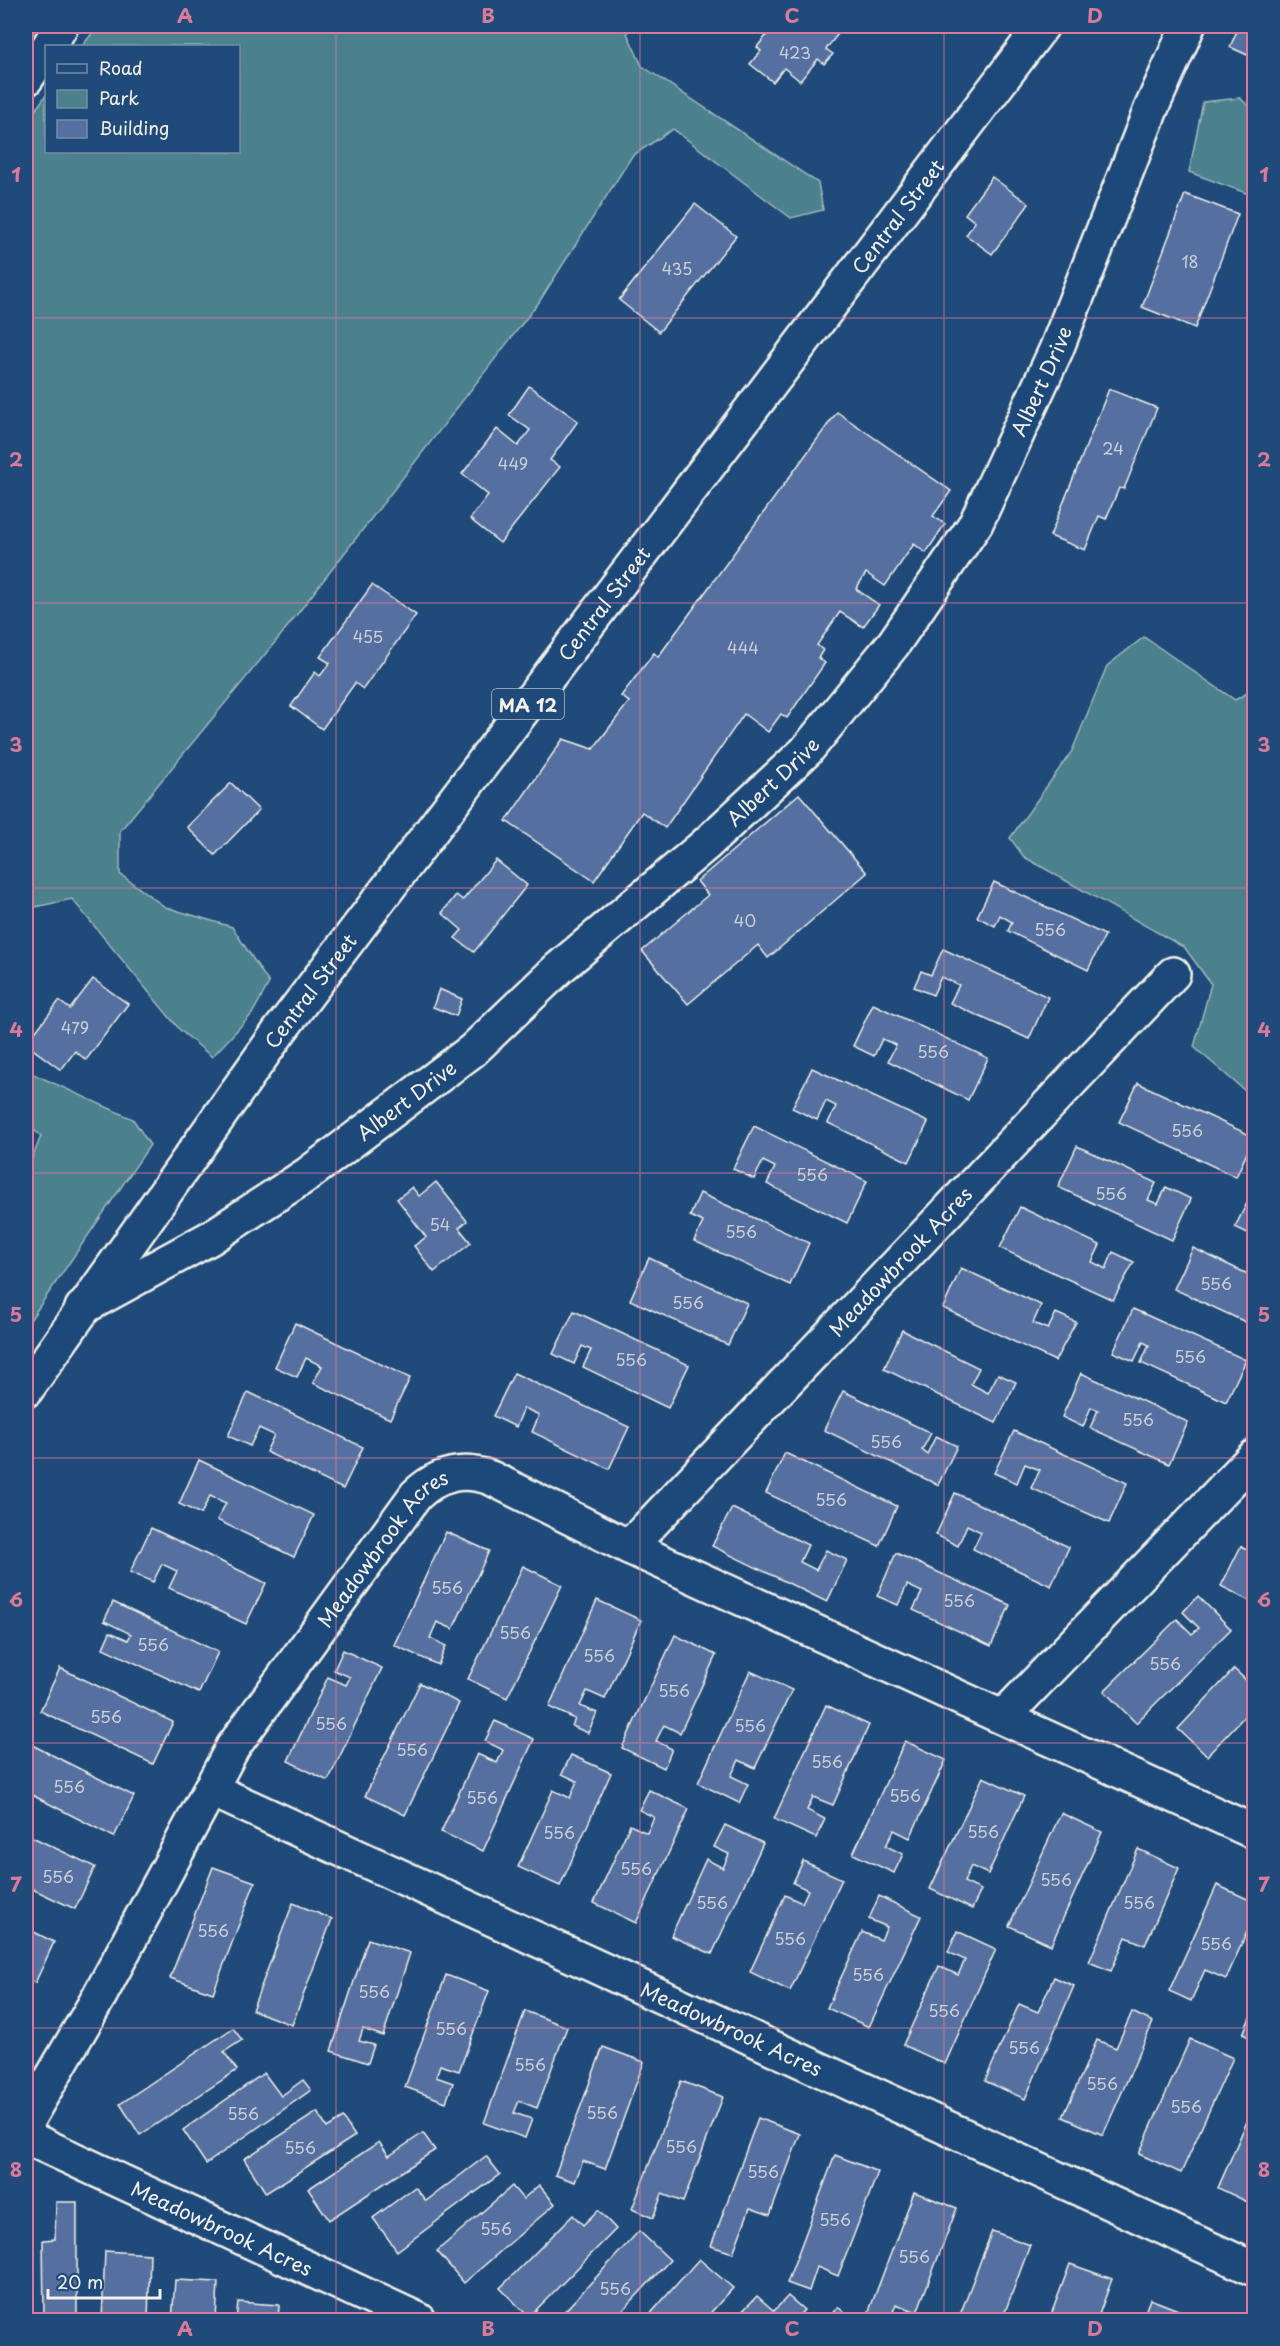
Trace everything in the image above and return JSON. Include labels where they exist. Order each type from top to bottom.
[{"type":"street","points":[[50,45],[61,26]]},
{"type":"street","name":"Central Street","points":[[26,1390],[278,1033],[1042,26]]},
{"type":"street","name":"Albert Drive","points":[[82,1308],[210,1238],[309,1174],[473,1050],[559,968],[705,845],[806,751],[894,643],[976,523],[1056,350],[1151,109],[1188,26]]},
{"type":"street","points":[[26,79],[45,51]]},
{"type":"street","name":"Meadowbrook Acres","points":[[629,1547],[1173,974]]},
{"type":"street","points":[[1004,1717],[1254,1457]]},
{"type":"street","name":"Meadowbrook Acres","points":[[26,2122],[99,1997],[210,1789],[248,1724],[406,1506],[420,1490],[437,1479],[463,1472],[490,1478],[629,1547],[1254,1832]]},
{"type":"street","name":"Meadowbrook Acres","points":[[210,1789],[1254,2269]]},
{"type":"street","name":"Meadowbrook Acres","points":[[26,2137],[419,2320]]},
{"type":"green space","points":[[98,26],[632,26],[627,33],[642,66],[818,183],[823,210],[791,218],[673,129],[632,156],[539,302],[281,635],[120,831],[120,874],[165,907],[232,927],[269,983],[252,1014],[212,1057],[180,1030],[72,899],[26,909],[26,123],[45,96],[45,153],[240,153],[240,45],[83,45]]},
{"type":"green space","points":[[1240,98],[1254,111],[1254,196],[1189,172],[1203,102]]},
{"type":"green space","points":[[1144,637],[1235,700],[1254,689],[1254,1088],[1244,1090],[1194,1047],[1211,984],[1185,948],[1024,857],[1010,838],[1072,751],[1107,666]]},
{"type":"green space","points":[[26,1066],[31,1073],[133,1119],[150,1145],[26,1326],[26,1174],[41,1136],[26,1123]]},
{"type":"building","points":[[774,26],[827,26],[838,34],[826,49],[833,54],[824,64],[818,59],[800,81],[784,68],[773,82],[750,64],[761,51],[757,47]]},
{"type":"building","points":[[1239,26],[1254,26],[1254,58],[1230,47]]},
{"type":"building","points":[[992,177],[1029,204],[992,254],[966,235],[975,222],[965,214]]},
{"type":"building","points":[[1185,194],[1238,214],[1195,328],[1142,307]]},
{"type":"building","points":[[695,204],[736,236],[659,332],[619,300]]},
{"type":"building","points":[[529,386],[578,421],[550,460],[560,467],[500,543],[470,519],[488,495],[462,474],[497,429],[518,446],[530,430],[509,415]]},
{"type":"building","points":[[1109,389],[1157,408],[1124,489],[1119,488],[1106,519],[1099,516],[1085,550],[1050,536]]},
{"type":"building","points":[[837,412],[951,491],[933,516],[945,524],[926,553],[914,544],[885,586],[866,573],[856,589],[879,605],[863,627],[840,612],[817,645],[823,650],[818,658],[825,663],[787,718],[781,714],[768,732],[744,714],[665,828],[642,812],[594,881],[506,821],[563,739],[593,749],[629,702],[621,696],[654,653],[658,657]]},
{"type":"building","points":[[372,585],[416,615],[363,689],[355,683],[322,729],[291,706],[315,672],[320,676],[330,663],[320,657]]},
{"type":"building","points":[[231,783],[259,810],[215,855],[187,827]]},
{"type":"building","points":[[799,794],[867,873],[768,958],[758,945],[688,1004],[642,951],[708,895],[697,881]]},
{"type":"building","points":[[496,860],[527,885],[474,952],[455,938],[462,930],[442,913],[456,895],[463,900]]},
{"type":"building","points":[[994,882],[1105,935],[1088,970],[1008,931],[1012,922],[1000,915],[995,926],[977,917]]},
{"type":"building","points":[[943,949],[1048,997],[1029,1039],[950,1003],[959,985],[941,977],[933,995],[914,987],[921,971],[931,975]]},
{"type":"building","points":[[93,979],[128,1004],[86,1060],[75,1051],[61,1070],[26,1044],[59,1001],[70,1009]]},
{"type":"building","points":[[439,989],[462,999],[456,1016],[433,1007]]},
{"type":"building","points":[[873,1004],[988,1058],[968,1100],[888,1061],[896,1045],[882,1039],[874,1056],[853,1046]]},
{"type":"building","points":[[812,1068],[928,1122],[909,1162],[828,1123],[836,1106],[826,1101],[817,1120],[792,1108]]},
{"type":"building","points":[[1138,1083],[1254,1137],[1236,1177],[1119,1122]]},
{"type":"building","points":[[754,1126],[867,1181],[847,1223],[767,1184],[775,1167],[763,1161],[754,1179],[733,1169]]},
{"type":"building","points":[[1077,1146],[1156,1183],[1148,1200],[1158,1204],[1166,1187],[1191,1199],[1172,1240],[1058,1187]]},
{"type":"building","points":[[436,1182],[467,1221],[459,1228],[471,1243],[434,1272],[414,1246],[426,1237],[397,1199],[412,1187],[419,1196]]},
{"type":"building","points":[[1254,1189],[1254,1236],[1235,1227]]},
{"type":"building","points":[[700,1193],[809,1243],[790,1285],[694,1241],[703,1222],[690,1216]]},
{"type":"building","points":[[1020,1207],[1100,1245],[1092,1262],[1106,1269],[1113,1252],[1134,1262],[1113,1300],[1000,1248]]},
{"type":"building","points":[[1193,1248],[1254,1277],[1254,1326],[1174,1289]]},
{"type":"building","points":[[649,1258],[747,1303],[728,1345],[630,1300]]},
{"type":"building","points":[[961,1268],[1041,1305],[1033,1323],[1048,1329],[1056,1313],[1076,1322],[1055,1361],[943,1308]]},
{"type":"building","points":[[1133,1309],[1246,1360],[1226,1402],[1141,1363],[1149,1345],[1143,1342],[1134,1361],[1113,1352]]},
{"type":"building","points":[[574,1311],[689,1365],[668,1408],[583,1367],[591,1350],[582,1346],[574,1364],[553,1354]]},
{"type":"building","points":[[295,1323],[410,1378],[390,1419],[313,1383],[322,1366],[306,1358],[297,1377],[275,1367]]},
{"type":"building","points":[[902,1330],[979,1368],[971,1384],[988,1393],[998,1374],[1016,1382],[996,1423],[884,1369]]},
{"type":"building","points":[[514,1373],[629,1427],[609,1469],[532,1432],[539,1415],[524,1408],[516,1427],[493,1416]]},
{"type":"building","points":[[1081,1373],[1188,1422],[1169,1464],[1090,1428],[1098,1410],[1091,1407],[1083,1427],[1062,1417]]},
{"type":"building","points":[[843,1391],[931,1433],[922,1450],[927,1454],[936,1436],[957,1446],[938,1485],[824,1430]]},
{"type":"building","points":[[248,1392],[363,1447],[343,1489],[266,1452],[274,1435],[259,1428],[250,1446],[228,1436]]},
{"type":"building","points":[[1014,1431],[1127,1483],[1109,1523],[1031,1488],[1040,1470],[1025,1464],[1017,1483],[994,1473]]},
{"type":"building","points":[[785,1453],[897,1506],[879,1546],[766,1493]]},
{"type":"building","points":[[199,1460],[314,1515],[294,1557],[217,1520],[226,1503],[210,1496],[201,1514],[179,1504]]},
{"type":"building","points":[[955,1493],[1069,1547],[1051,1586],[973,1549],[981,1532],[967,1525],[958,1546],[936,1535]]},
{"type":"building","points":[[732,1508],[808,1545],[800,1562],[816,1570],[826,1550],[847,1560],[827,1602],[712,1546]]},
{"type":"building","points":[[151,1528],[266,1583],[246,1624],[169,1588],[177,1571],[162,1564],[153,1582],[130,1572]]},
{"type":"building","points":[[446,1532],[489,1551],[453,1629],[437,1622],[430,1638],[446,1646],[438,1665],[394,1645]]},
{"type":"building","points":[[1241,1546],[1254,1553],[1254,1603],[1221,1586]]},
{"type":"building","points":[[896,1553],[1010,1605],[991,1646],[913,1610],[922,1592],[907,1585],[898,1605],[877,1596]]},
{"type":"building","points":[[523,1566],[562,1585],[507,1698],[468,1679]]},
{"type":"building","points":[[1198,1596],[1231,1629],[1136,1723],[1104,1691],[1177,1619],[1192,1634],[1199,1628],[1183,1612]]},
{"type":"building","points":[[597,1600],[641,1620],[605,1699],[587,1691],[580,1706],[597,1713],[588,1733],[572,1726],[575,1719],[549,1707]]},
{"type":"building","points":[[113,1602],[218,1652],[199,1693],[103,1648],[110,1632],[128,1640],[131,1634],[104,1621]]},
{"type":"building","points":[[675,1635],[716,1655],[680,1733],[664,1725],[656,1741],[672,1749],[664,1768],[622,1748]]},
{"type":"building","points":[[343,1650],[382,1668],[328,1781],[288,1761],[328,1677],[346,1685],[350,1677],[334,1670]]},
{"type":"building","points":[[60,1668],[173,1722],[153,1764],[40,1711]]},
{"type":"building","points":[[1234,1669],[1248,1682],[1254,1675],[1254,1706],[1207,1756],[1178,1729]]},
{"type":"building","points":[[750,1671],[792,1690],[755,1768],[739,1760],[731,1776],[748,1784],[739,1803],[698,1783]]},
{"type":"building","points":[[420,1683],[459,1703],[405,1815],[365,1796]]},
{"type":"building","points":[[826,1705],[869,1725],[833,1805],[813,1797],[807,1810],[825,1819],[816,1838],[774,1819]]},
{"type":"building","points":[[495,1721],[534,1739],[483,1851],[441,1832],[477,1754],[497,1763],[503,1750],[485,1741]]},
{"type":"building","points":[[905,1741],[946,1760],[910,1838],[894,1830],[886,1846],[903,1854],[894,1873],[853,1854]]},
{"type":"building","points":[[26,1742],[134,1796],[114,1837],[26,1792],[26,1778],[31,1771],[26,1768]]},
{"type":"building","points":[[571,1755],[611,1773],[560,1886],[518,1867],[553,1790],[570,1798],[577,1781],[562,1774]]},
{"type":"building","points":[[983,1777],[1024,1796],[988,1874],[971,1866],[964,1882],[981,1890],[972,1909],[930,1889]]},
{"type":"building","points":[[649,1790],[689,1809],[636,1923],[594,1903],[630,1825],[647,1833],[654,1817],[639,1810]]},
{"type":"building","points":[[1061,1813],[1102,1832],[1051,1945],[1009,1926]]},
{"type":"building","points":[[725,1825],[763,1843],[712,1954],[671,1936],[706,1859],[723,1868],[729,1854],[714,1847]]},
{"type":"building","points":[[26,1834],[95,1867],[75,1909],[26,1886]]},
{"type":"building","points":[[1138,1849],[1179,1868],[1145,1945],[1126,1937],[1111,1971],[1089,1962]]},
{"type":"building","points":[[803,1861],[842,1879],[790,1991],[750,1972],[785,1895],[802,1903],[808,1890],[793,1883]]},
{"type":"building","points":[[213,1867],[255,1882],[213,1993],[170,1978]]},
{"type":"building","points":[[1217,1885],[1254,1902],[1254,1916],[1226,1979],[1205,1970],[1191,2001],[1169,1991]]},
{"type":"building","points":[[879,1896],[921,1916],[869,2027],[827,2008],[862,1932],[881,1940],[887,1927],[869,1919]]},
{"type":"building","points":[[293,1903],[332,1919],[292,2025],[252,2010]]},
{"type":"building","points":[[26,1928],[54,1942],[35,1983],[26,1979]]},
{"type":"building","points":[[957,1931],[996,1949],[945,2064],[903,2045],[939,1966],[958,1975],[965,1960],[948,1952]]},
{"type":"building","points":[[368,1939],[410,1953],[383,2036],[363,2029],[359,2041],[374,2045],[368,2063],[331,2051]]},
{"type":"building","points":[[446,1975],[489,1991],[459,2071],[440,2065],[436,2077],[453,2083],[446,2102],[405,2087]]},
{"type":"building","points":[[1054,1977],[1074,1986],[1025,2099],[985,2081],[1019,2004],[1038,2012]]},
{"type":"building","points":[[1254,2008],[1254,2040],[1243,2034]]},
{"type":"building","points":[[525,2011],[567,2027],[537,2108],[519,2101],[514,2113],[532,2119],[525,2138],[484,2123]]},
{"type":"building","points":[[1132,2012],[1153,2022],[1103,2135],[1063,2117],[1097,2040],[1116,2048]]},
{"type":"building","points":[[233,2028],[242,2040],[224,2052],[237,2070],[140,2135],[120,2104]]},
{"type":"building","points":[[1190,2039],[1233,2058],[1181,2173],[1139,2154]]},
{"type":"building","points":[[603,2047],[644,2062],[605,2169],[583,2161],[575,2182],[555,2175]]},
{"type":"building","points":[[264,2073],[281,2096],[303,2080],[311,2090],[206,2164],[183,2130]]},
{"type":"building","points":[[681,2081],[723,2097],[683,2202],[662,2194],[653,2218],[632,2209]]},
{"type":"building","points":[[1252,2110],[1254,2111],[1254,2205],[1218,2188]]},
{"type":"building","points":[[317,2112],[327,2128],[343,2118],[355,2136],[266,2193],[244,2159]]},
{"type":"building","points":[[758,2118],[800,2134],[770,2215],[750,2208],[733,2253],[711,2246]]},
{"type":"building","points":[[423,2133],[435,2150],[329,2220],[308,2189],[379,2142],[389,2156]]},
{"type":"building","points":[[835,2155],[878,2172],[838,2276],[817,2267],[809,2291],[787,2283]]},
{"type":"building","points":[[486,2156],[500,2174],[397,2251],[373,2218],[415,2187],[426,2201]]},
{"type":"building","points":[[539,2185],[555,2204],[464,2283],[437,2251],[512,2186],[523,2199]]},
{"type":"building","points":[[914,2192],[957,2208],[917,2312],[896,2304],[890,2320],[866,2319]]},
{"type":"building","points":[[56,2202],[77,2202],[77,2314],[44,2314],[43,2240],[55,2239]]},
{"type":"building","points":[[598,2210],[616,2229],[529,2317],[500,2288],[573,2215],[583,2225]]},
{"type":"building","points":[[639,2231],[670,2260],[614,2320],[565,2320],[560,2316]]},
{"type":"building","points":[[992,2231],[1030,2245],[1002,2320],[958,2320]]},
{"type":"building","points":[[105,2251],[150,2254],[148,2320],[102,2320]]},
{"type":"building","points":[[699,2259],[733,2288],[704,2320],[645,2320]]},
{"type":"building","points":[[1070,2264],[1112,2279],[1097,2320],[1049,2320]]},
{"type":"building","points":[[175,2280],[218,2282],[216,2320],[172,2320]]},
{"type":"building","points":[[757,2296],[774,2311],[788,2296],[804,2310],[794,2320],[734,2320]]},
{"type":"building","points":[[1150,2299],[1191,2315],[1189,2320],[1142,2320]]},
{"type":"building","points":[[238,2302],[279,2305],[278,2320],[236,2320]]},
{"type":"building","points":[[838,2307],[853,2320],[826,2320]]}]
